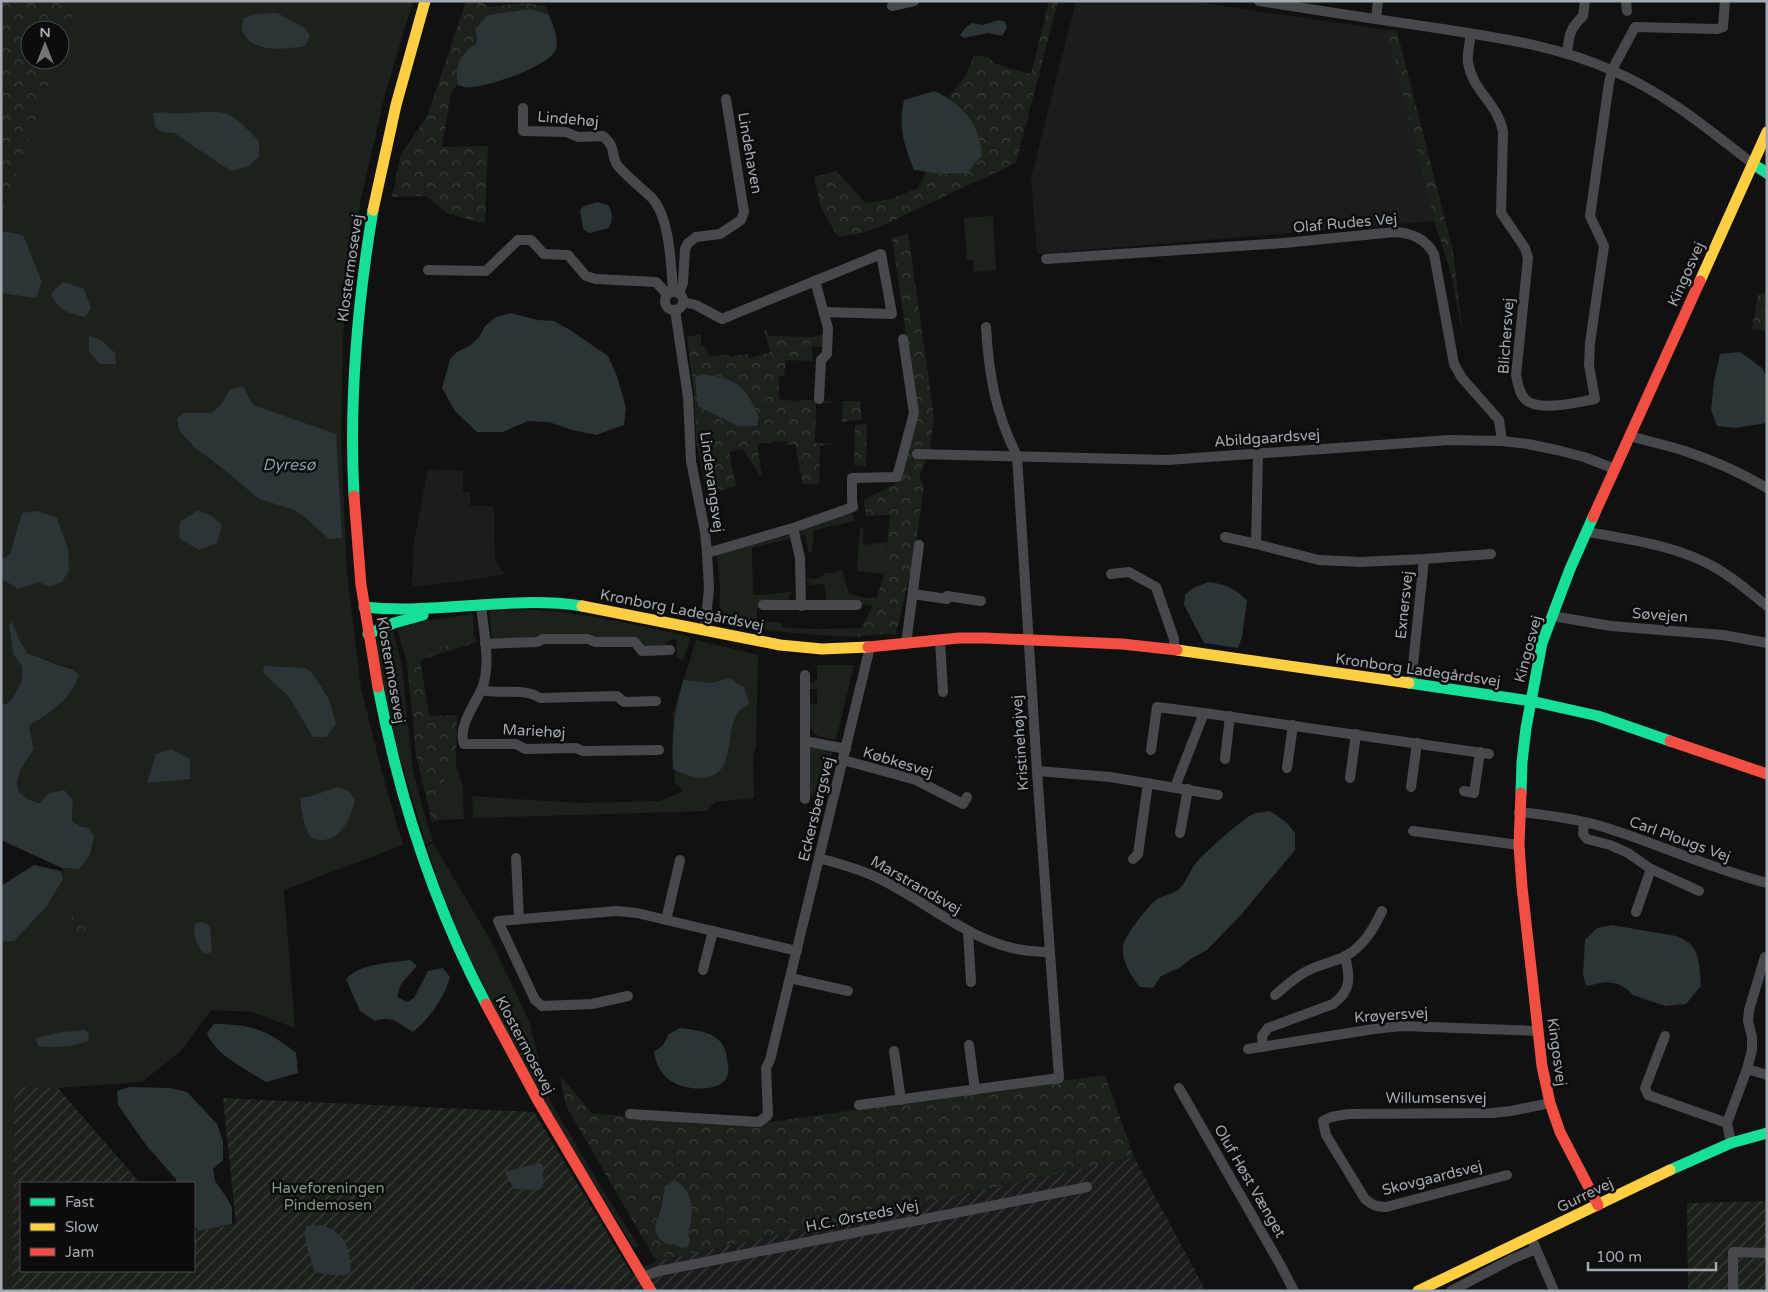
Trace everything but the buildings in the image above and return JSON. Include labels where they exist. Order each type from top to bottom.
[{"type":"street","name":"Klostermosevej","points":[[425,1],[382,163],[361,283],[353,398],[352,459],[358,558],[368,634],[386,727],[413,829],[437,898],[470,973],[509,1051],[572,1161],[651,1291]]},
{"type":"street","points":[[892,6],[914,1]]},
{"type":"street","points":[[1259,1],[1304,5],[1376,19],[1534,44],[1567,54],[1612,70],[1682,109],[1767,173]]},
{"type":"street","points":[[1376,19],[1378,1]]},
{"type":"street","points":[[1567,54],[1570,33],[1574,24],[1583,16],[1584,1]]},
{"type":"street","points":[[1612,70],[1635,27],[1717,30],[1723,27],[1725,1]]},
{"type":"street","name":"Blichersvej","points":[[1471,34],[1468,61],[1475,83],[1501,119],[1503,132],[1501,213],[1525,248],[1528,258],[1516,375],[1520,392],[1526,401],[1534,405],[1550,406],[1594,399],[1589,365],[1590,343],[1604,246],[1590,216],[1612,70]]},
{"type":"street","name":"Lindehaven","points":[[675,298],[682,283],[685,249],[688,243],[696,237],[720,234],[741,220],[744,212],[726,99]]},
{"type":"street","name":"Lindehøj","points":[[523,108],[522,131],[566,132],[578,137],[603,136],[613,147],[616,163]]},
{"type":"street","name":"Kingosvej","points":[[1598,1205],[1560,1132],[1550,1103],[1542,1066],[1519,845],[1519,812],[1526,728],[1542,643],[1570,569],[1767,132]]},
{"type":"street","name":"Lindevangsvej","points":[[616,163],[653,200],[663,220],[670,258],[688,397],[691,461],[705,532],[709,588],[705,630]]},
{"type":"street","name":"Olaf Rudes Vej","points":[[1046,259],[1269,244],[1395,232],[1406,233],[1424,241],[1430,246],[1434,254],[1454,364],[1462,378],[1499,420],[1502,441]]},
{"type":"street","points":[[428,270],[486,271],[518,240],[531,240],[544,254],[568,255],[586,276],[596,279],[656,282],[675,298],[696,304],[722,319],[881,254],[892,314],[824,312]]},
{"type":"street","points":[[815,281],[828,328],[827,354],[820,360],[819,399]]},
{"type":"street","name":"Kristinehøjvej","points":[[859,1106],[1059,1078],[1017,456],[1005,431],[995,398],[989,365],[986,326]]},
{"type":"street","points":[[707,553],[793,528],[853,507],[852,478],[897,477],[914,413],[902,339]]},
{"type":"street","points":[[1630,436],[1712,460],[1743,474],[1767,488]]},
{"type":"street","name":"Abildgaardsvej","points":[[917,454],[1167,460],[1442,441],[1502,441],[1557,450],[1584,457],[1615,469]]},
{"type":"street","points":[[1256,544],[1258,454]]},
{"type":"street","points":[[793,528],[800,558],[801,606]]},
{"type":"street","points":[[1588,532],[1653,544],[1692,556],[1726,574],[1767,606]]},
{"type":"street","points":[[1225,537],[1319,560],[1361,562],[1424,560],[1491,554]]},
{"type":"street","points":[[906,644],[919,545]]},
{"type":"street","name":"Exnersvej","points":[[1411,684],[1424,560]]},
{"type":"street","points":[[1111,574],[1129,572],[1156,587],[1174,639],[1174,650]]},
{"type":"street","points":[[913,594],[947,599],[948,596],[981,601]]},
{"type":"street","name":"Kronborg Ladegårdsvej","points":[[364,607],[391,610],[516,602],[557,602],[780,645],[822,649],[985,638],[1122,644],[1174,650],[1531,701],[1602,718],[1767,774]]},
{"type":"street","name":"Mariehøj","points":[[480,604],[487,665],[486,677],[465,725],[462,738],[464,744],[516,744],[525,749],[576,748],[583,751],[659,750]]},
{"type":"street","points":[[763,605],[857,605]]},
{"type":"street","name":"Kronborg Ladegårdsvej","points":[[368,634],[394,623],[445,610],[453,606]]},
{"type":"street","name":"Søvejen","points":[[1552,616],[1611,626],[1723,635],[1767,643]]},
{"type":"street","points":[[485,644],[537,642],[543,639],[564,638],[588,639],[595,642],[635,642],[642,650],[670,650]]},
{"type":"street","points":[[940,640],[943,692]]},
{"type":"street","name":"Eckersbergsvej","points":[[630,1114],[760,1122],[768,1115],[766,1068],[770,1060],[797,952],[870,647]]},
{"type":"street","points":[[805,674],[805,799]]},
{"type":"street","points":[[481,690],[491,693],[532,692],[540,698],[617,696],[624,702],[656,701]]},
{"type":"street","points":[[1151,750],[1157,707],[1230,716],[1485,753],[1474,793],[1464,791]]},
{"type":"street","points":[[1175,787],[1204,713]]},
{"type":"street","points":[[1226,759],[1230,716]]},
{"type":"street","points":[[1287,768],[1293,725]]},
{"type":"street","points":[[1350,778],[1356,734]]},
{"type":"street","points":[[805,741],[846,749]]},
{"type":"street","points":[[1411,787],[1417,743]]},
{"type":"street","name":"Købkesvej","points":[[844,760],[916,780],[963,804],[967,797]]},
{"type":"street","points":[[1037,771],[1110,776],[1218,795]]},
{"type":"street","points":[[1133,859],[1138,854],[1148,783]]},
{"type":"street","points":[[1180,833],[1188,789]]},
{"type":"street","name":"Carl Plougs Vej","points":[[1519,812],[1584,822],[1606,828],[1742,877],[1767,883]]},
{"type":"street","name":"Carl Plougs Vej","points":[[1584,822],[1583,834],[1587,839],[1610,845],[1628,853],[1651,869],[1699,891]]},
{"type":"street","points":[[1413,831],[1519,845]]},
{"type":"street","points":[[516,858],[519,919]]},
{"type":"street","name":"Marstrandsvej","points":[[818,858],[860,870],[879,878],[968,932],[998,945],[1016,950],[1049,952]]},
{"type":"street","points":[[666,920],[680,860]]},
{"type":"street","points":[[1636,912],[1651,869]]},
{"type":"street","points":[[628,996],[592,1004],[542,1006],[535,1000],[498,921],[618,911],[637,913],[797,952]]},
{"type":"street","points":[[1275,995],[1308,970],[1345,956],[1363,943],[1374,928],[1382,911]]},
{"type":"street","points":[[703,970],[712,931]]},
{"type":"street","name":"Marstrandsvej","points":[[968,932],[971,982]]},
{"type":"street","points":[[1263,1047],[1262,1036],[1268,1028],[1333,1004],[1342,998],[1347,989],[1349,979],[1345,956]]},
{"type":"street","points":[[1731,1143],[1727,1123],[1752,1050],[1752,1037],[1748,1020],[1749,1010],[1765,957]]},
{"type":"street","points":[[790,978],[848,992]]},
{"type":"street","name":"Krøyersvej","points":[[1248,1049],[1402,1026],[1538,1031]]},
{"type":"street","points":[[1665,1036],[1645,1088],[1648,1095],[1727,1123]]},
{"type":"street","points":[[969,1045],[975,1090]]},
{"type":"street","points":[[894,1051],[901,1100]]},
{"type":"street","points":[[1747,1069],[1767,1075]]},
{"type":"street","name":"Oluf Høst Vænget","points":[[1180,1088],[1294,1291]]},
{"type":"street","name":"Willumsensvej","points":[[1323,1121],[1331,1117],[1348,1114],[1492,1113],[1550,1103]]},
{"type":"street","name":"Skovgaardsvej","points":[[1323,1121],[1326,1135],[1365,1199],[1379,1207],[1386,1207],[1507,1175]]},
{"type":"street","name":"Gurrevej","points":[[1418,1291],[1696,1157],[1731,1143],[1767,1133]]},
{"type":"street","name":"H.C. Ørsteds Vej","points":[[642,1277],[659,1272],[1088,1187]]},
{"type":"street","points":[[1530,1237],[1554,1291]]},
{"type":"street","points":[[1451,1291],[1512,1259],[1536,1250]]},
{"type":"street","points":[[1734,1291],[1733,1252],[1767,1253]]},
{"type":"shaded area","points":[[1076,1],[1189,1],[1387,30],[1434,221],[1037,254],[1031,177]]},
{"type":"shaded area","points":[[428,469],[463,471],[463,492],[470,492],[470,506],[494,506],[495,557],[505,574],[473,580],[412,587],[413,547]]},
{"type":"shaded area","points":[[1134,1157],[1206,1291],[416,1291],[413,1277],[603,1286],[605,1290],[656,1261]]},
{"type":"green space","points":[[1,1],[78,1],[70,24],[70,20],[20,20],[20,70],[53,70],[1,217]]},
{"type":"green space","points":[[78,1],[413,1],[385,94],[360,203],[343,337],[341,438],[347,573],[361,688],[403,845],[284,890],[295,1028],[252,1012],[211,1010],[181,1051],[142,1082],[58,1088],[14,1088],[12,1291],[1,1291],[1,942],[14,940],[47,906],[63,879],[62,868],[79,869],[89,828],[79,826],[72,821],[73,800],[49,793],[39,803],[28,799],[17,787],[20,773],[34,749],[29,726],[61,704],[72,667],[28,654],[12,622],[9,624],[13,654],[22,667],[22,681],[11,700],[6,704],[1,703],[1,217],[53,70],[70,70],[70,24]]},
{"type":"green space","points":[[466,1],[478,1],[489,7],[522,3],[546,6],[549,15],[530,9],[488,15],[477,37],[476,44],[471,47],[461,62],[457,79],[458,85],[451,92],[442,147],[488,146],[485,224],[447,213],[426,196],[392,197],[401,154],[427,117]]},
{"type":"green space","points":[[1049,1],[1058,1],[1016,163],[877,228],[838,237],[821,208],[814,177],[836,171],[866,203],[891,199],[918,188],[926,172],[951,175],[966,113],[949,97],[966,75],[974,55],[988,57],[996,64],[1031,74]]},
{"type":"green space","points":[[1387,30],[1397,31],[1453,251],[1463,336],[1450,269],[1434,221]]},
{"type":"green space","points":[[993,216],[996,270],[974,272],[973,260],[967,260],[964,218]]},
{"type":"green space","points":[[908,233],[934,416],[930,448],[919,477],[924,487],[912,567],[896,634],[856,637],[877,598],[884,574],[890,515],[866,516],[864,500],[899,482],[918,415],[892,238]]},
{"type":"green space","points":[[1767,292],[1767,331],[1752,329],[1758,295]]},
{"type":"green space","points":[[764,330],[767,331],[769,336],[813,337],[824,334],[823,347],[812,347],[813,361],[786,360],[784,376],[779,377],[779,399],[797,402],[800,400],[831,401],[831,403],[816,403],[815,443],[835,444],[820,446],[819,484],[803,484],[795,444],[787,445],[787,441],[757,444],[762,476],[760,476],[743,449],[729,452],[736,486],[707,495],[696,439],[694,393],[687,337],[701,334],[701,347],[705,346],[709,357],[729,354],[730,357],[747,354],[749,358],[769,353]]},
{"type":"green space","points":[[843,401],[860,401],[862,419],[842,422]]},
{"type":"green space","points":[[867,424],[866,466],[854,465],[855,425]]},
{"type":"green space","points":[[849,513],[853,515],[855,521],[814,530],[812,551],[809,554],[805,535],[799,536],[798,532]]},
{"type":"green space","points":[[860,527],[863,528],[863,545],[887,542],[884,574],[857,571]]},
{"type":"green space","points":[[790,535],[792,538],[752,548],[753,595],[794,591],[789,596],[789,602],[757,608],[757,620],[781,623],[783,628],[861,628],[856,637],[788,632],[719,622],[720,590],[717,555]]},
{"type":"green space","points":[[842,569],[849,594],[867,598],[877,597],[873,606],[857,603],[827,602],[824,584],[811,585],[805,578],[818,578],[825,573],[834,573]]},
{"type":"green space","points":[[535,610],[594,617],[691,637],[683,660],[677,657],[676,639],[668,641],[665,645],[645,646],[636,637],[594,638],[591,634],[539,635],[536,638],[492,640],[489,611]]},
{"type":"green space","points":[[473,614],[474,636],[419,654],[407,663],[397,629],[418,622]]},
{"type":"green space","points":[[393,631],[402,665],[413,770],[433,841],[426,844],[394,737],[375,643]]},
{"type":"green space","points":[[474,636],[478,642],[420,660],[429,716],[457,715],[456,765],[438,789],[439,820],[432,822],[416,755],[407,663],[419,654]]},
{"type":"green space","points":[[696,640],[758,655],[756,748],[753,755],[754,798],[715,802],[707,811],[473,818],[472,796],[578,803],[660,801],[683,791],[675,783],[673,713]]},
{"type":"green space","points":[[817,665],[854,665],[836,740],[820,736],[812,731],[810,704],[817,704],[817,689],[810,689],[810,683],[817,680]]},
{"type":"green space","points":[[813,747],[833,750],[821,799],[816,799],[809,793],[808,749]]},
{"type":"green space","points":[[456,765],[463,788],[464,819],[439,820],[438,789]]},
{"type":"green space","points":[[433,843],[491,941],[529,1021],[550,1101],[607,1197],[639,1246],[634,1248],[556,1120],[507,1032],[463,943],[444,897],[427,846]]},
{"type":"green space","points":[[76,912],[87,915],[88,927],[83,935],[76,937],[71,933],[70,918]]},
{"type":"green space","points":[[560,1075],[593,1114],[754,1124],[1105,1075],[1134,1157],[656,1261],[566,1106]],"holes":[[[662,1206],[691,1220],[688,1235],[677,1245],[667,1244],[657,1218]]]},
{"type":"green space","name":"Haveforeningen Pindemosen","points":[[14,1087],[58,1088],[139,1182],[20,1182],[20,1272],[195,1272],[195,1231],[236,1224],[223,1098],[534,1112],[633,1276],[605,1290],[603,1286],[414,1277],[416,1291],[12,1291]]},
{"type":"green space","points":[[1767,1201],[1767,1291],[1688,1291],[1687,1203]]},
{"type":"water","points":[[530,9],[549,15],[557,40],[556,49],[551,56],[542,63],[500,81],[474,87],[458,85],[457,72],[462,56],[476,44],[475,29],[488,15]]},
{"type":"water","points":[[277,13],[305,28],[310,35],[305,46],[271,48],[258,46],[252,43],[241,30],[244,18],[254,14]]},
{"type":"water","points":[[999,20],[1005,22],[1007,28],[1002,36],[988,33],[964,38],[960,35],[972,23],[983,25]]},
{"type":"water","points":[[934,91],[961,108],[973,124],[982,155],[967,173],[941,174],[914,170],[903,136],[902,110],[904,100]]},
{"type":"water","points":[[216,112],[230,115],[259,141],[259,157],[247,167],[231,171],[174,133],[162,132],[155,127],[153,113]]},
{"type":"water","points":[[597,202],[608,205],[612,213],[611,222],[609,228],[589,233],[583,229],[580,210],[584,206]]},
{"type":"water","points":[[1,231],[23,235],[42,282],[36,298],[1,293]]},
{"type":"water","points":[[64,282],[84,289],[91,308],[85,317],[61,308],[54,300],[51,294]]},
{"type":"water","points":[[510,313],[538,320],[554,321],[608,356],[617,376],[626,408],[624,425],[596,435],[572,430],[549,422],[528,421],[503,432],[477,432],[455,411],[442,388],[450,359],[457,352],[471,345],[480,336],[485,326],[496,317]]},
{"type":"water","points":[[89,336],[101,340],[115,353],[116,364],[100,364],[89,352]]},
{"type":"water","points":[[1740,352],[1762,368],[1767,377],[1767,423],[1735,428],[1717,426],[1711,410],[1714,381],[1720,354]]},
{"type":"water","points":[[700,374],[731,381],[743,390],[749,397],[759,417],[757,426],[738,426],[698,406],[695,380]]},
{"type":"water","name":"Dyresø","points":[[243,387],[253,405],[336,434],[342,538],[329,539],[295,510],[259,499],[194,447],[179,430],[177,418],[184,413],[211,413],[221,405],[230,389]]},
{"type":"water","points":[[198,510],[212,516],[222,525],[217,543],[199,550],[179,538],[180,522]]},
{"type":"water","points":[[37,511],[57,518],[68,549],[69,570],[62,582],[49,587],[39,582],[18,589],[1,578],[1,560],[10,554],[22,513]]},
{"type":"water","points":[[1208,582],[1229,587],[1247,601],[1242,637],[1238,648],[1204,643],[1184,605],[1185,595],[1193,588]]},
{"type":"water","points":[[12,622],[28,654],[71,669],[79,675],[71,692],[59,705],[29,726],[34,749],[20,773],[17,787],[21,794],[39,803],[49,793],[64,790],[73,800],[72,821],[79,826],[89,828],[94,836],[90,855],[79,869],[62,868],[1,840],[1,703],[6,704],[11,700],[22,681],[22,667],[13,654],[9,624]]},
{"type":"water","points":[[264,666],[306,668],[312,673],[329,699],[336,724],[326,737],[313,737],[289,697],[263,672]]},
{"type":"water","points":[[729,678],[744,687],[749,704],[738,712],[734,721],[727,755],[720,770],[709,777],[698,778],[673,769],[674,724],[683,680],[712,683]]},
{"type":"water","points":[[171,749],[190,759],[190,779],[147,783],[156,754]]},
{"type":"water","points":[[338,787],[349,791],[355,800],[348,821],[339,833],[333,837],[327,840],[314,839],[309,835],[306,827],[300,797],[308,797]]},
{"type":"water","points":[[1270,811],[1286,822],[1295,833],[1295,850],[1240,916],[1207,950],[1179,968],[1161,976],[1153,988],[1140,987],[1133,978],[1123,954],[1124,942],[1138,920],[1156,900],[1180,888],[1196,863],[1231,831],[1251,815]]},
{"type":"water","points":[[34,865],[61,871],[63,879],[47,906],[14,941],[1,942],[1,886]]},
{"type":"water","points":[[201,922],[210,926],[212,952],[205,954],[197,944],[194,932],[195,924]]},
{"type":"water","points":[[1612,925],[1676,936],[1690,944],[1699,963],[1701,986],[1686,1004],[1665,1006],[1633,995],[1618,984],[1606,982],[1586,986],[1583,975],[1585,940],[1597,928]]},
{"type":"water","points":[[410,960],[417,966],[401,984],[397,997],[407,1002],[414,998],[428,971],[443,968],[450,977],[436,1007],[413,1032],[391,1019],[375,1021],[360,1011],[346,979],[352,974],[368,967]]},
{"type":"water","points":[[214,1024],[248,1027],[276,1039],[296,1053],[298,1073],[266,1082],[232,1061],[216,1048],[207,1033]]},
{"type":"water","points":[[680,1028],[714,1036],[724,1047],[727,1055],[728,1073],[722,1083],[701,1089],[684,1087],[663,1074],[654,1052],[663,1045],[669,1034]]},
{"type":"water","points":[[86,1030],[89,1036],[88,1041],[69,1046],[38,1046],[36,1038],[62,1032]]},
{"type":"water","points":[[130,1087],[170,1088],[187,1092],[217,1124],[223,1141],[223,1160],[213,1169],[215,1181],[232,1208],[232,1224],[198,1231],[195,1226],[195,1182],[177,1182],[146,1145],[118,1105],[117,1091]]},
{"type":"water","points":[[539,1163],[543,1164],[543,1187],[538,1190],[515,1189],[505,1172]]},
{"type":"water","points":[[675,1180],[687,1192],[692,1209],[690,1240],[688,1247],[681,1248],[677,1245],[667,1244],[659,1239],[655,1230],[665,1191],[668,1185]]},
{"type":"water","points":[[322,1225],[337,1233],[348,1249],[351,1272],[346,1275],[315,1272],[306,1244],[305,1232],[306,1226]]},
{"type":"traffic: fast","points":[[1753,164],[1767,173]]},
{"type":"traffic: fast","points":[[354,496],[353,424],[356,353],[367,246],[373,210]]},
{"type":"traffic: fast","points":[[1521,793],[1526,728],[1542,643],[1570,569],[1593,517]]},
{"type":"traffic: fast","points":[[364,607],[419,609],[528,603],[582,606]]},
{"type":"traffic: fast","points":[[368,634],[394,623],[423,615]]},
{"type":"traffic: fast","points":[[1409,683],[1531,701],[1598,716],[1670,741]]},
{"type":"traffic: fast","points":[[378,687],[396,769],[420,850],[450,928],[486,1004]]},
{"type":"traffic: fast","points":[[1670,1170],[1731,1143],[1767,1133]]},
{"type":"traffic: slow","points":[[373,210],[396,105],[425,1]]},
{"type":"traffic: slow","points":[[1700,281],[1767,132]]},
{"type":"traffic: slow","points":[[582,606],[780,645],[822,649],[868,647]]},
{"type":"traffic: slow","points":[[1177,650],[1409,683]]},
{"type":"traffic: slow","points":[[1418,1291],[1670,1170]]},
{"type":"traffic: jam","points":[[1593,517],[1700,281]]},
{"type":"traffic: jam","points":[[354,496],[361,585],[378,687]]},
{"type":"traffic: jam","points":[[868,647],[959,638],[985,638],[1122,644],[1177,650]]},
{"type":"traffic: jam","points":[[1670,741],[1767,774]]},
{"type":"traffic: jam","points":[[1521,793],[1519,845],[1522,887],[1542,1066],[1550,1103],[1560,1132],[1598,1205]]},
{"type":"traffic: jam","points":[[486,1004],[537,1099],[651,1291]]}]
